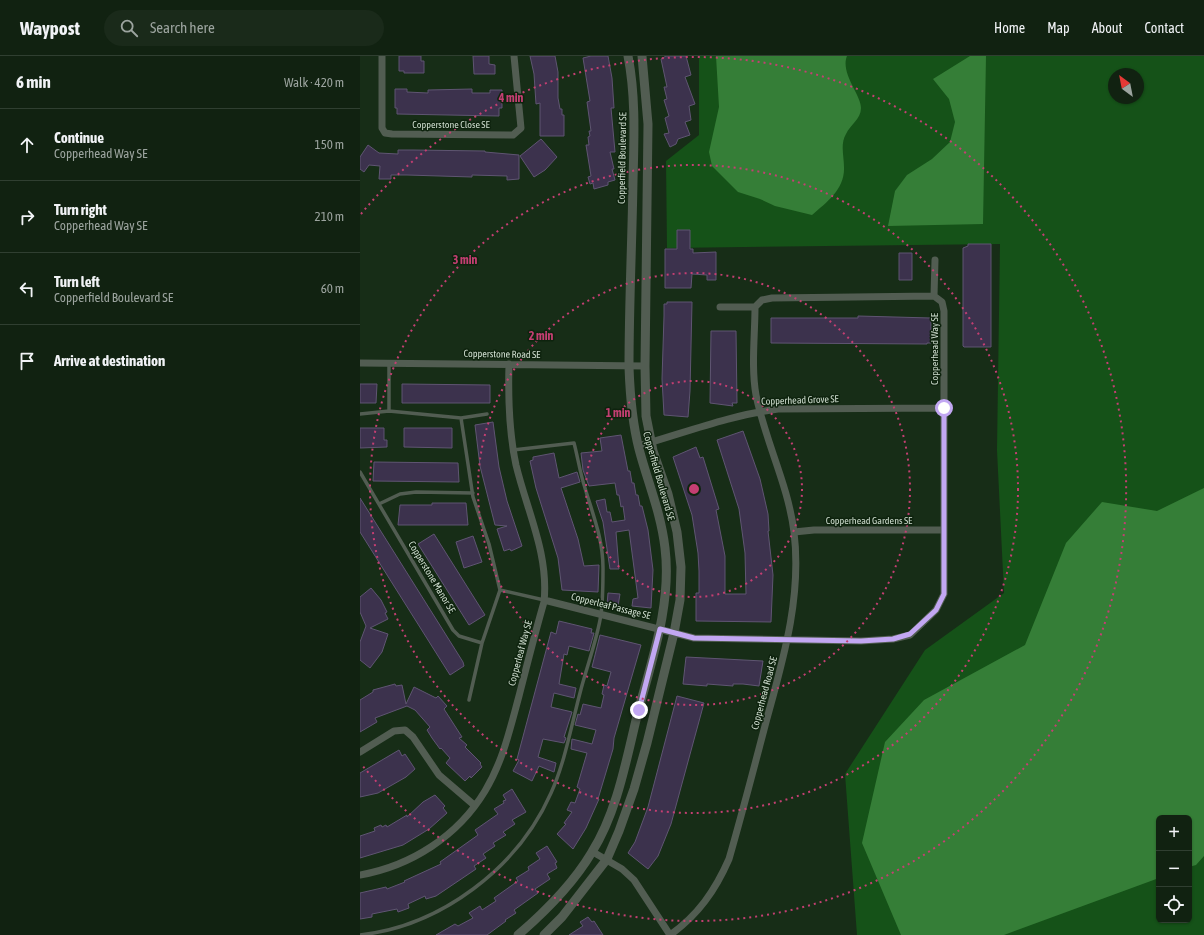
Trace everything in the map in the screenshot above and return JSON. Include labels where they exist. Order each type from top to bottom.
[{"type":"street","name":"Copperstone Close SE","points":[[382,56],[382,128],[385,133],[513,135],[520,128],[514,56]]},
{"type":"street","name":"Copperfield Boulevard SE","points":[[518,935],[549,906],[593,852],[615,801],[660,629],[667,585],[665,547],[658,508],[638,446],[631,409],[629,366],[634,122],[628,56]]},
{"type":"street","name":"Copperfield Boulevard SE","points":[[544,935],[562,917],[607,859],[634,789],[674,633],[681,584],[680,549],[673,513],[651,443],[646,416],[645,366],[648,124],[647,95],[642,56]]},
{"type":"street","points":[[761,411],[756,394],[754,374],[755,307],[762,300],[772,298],[934,296],[935,260]]},
{"type":"street","name":"Copperhead Way SE","points":[[674,633],[694,638],[788,640],[893,639],[910,634],[936,610],[944,594],[944,311],[942,302],[934,296]]},
{"type":"street","points":[[720,307],[755,307]]},
{"type":"street","name":"Copperstone Road SE","points":[[360,363],[645,366]]},
{"type":"street","name":"Copperleaf Way SE","points":[[360,876],[399,865],[427,850],[453,828],[484,792],[494,774],[508,737],[544,600],[545,578],[541,552],[525,501],[514,450],[510,411],[509,364]]},
{"type":"street","name":"Copperhead Grove SE","points":[[638,446],[717,422],[761,411],[778,409],[944,408]]},
{"type":"street","name":"Copperhead Road SE","points":[[670,935],[698,912],[720,879],[729,859],[788,640],[794,597],[794,532],[784,487],[761,411]]},
{"type":"street","name":"Copperhead Gardens SE","points":[[794,532],[822,530],[944,530]]},
{"type":"street","name":"Copperleaf Passage SE","points":[[544,600],[674,633]]},
{"type":"street","points":[[360,752],[394,731],[405,730],[413,736],[439,775],[474,804]]},
{"type":"street","points":[[593,852],[622,869],[634,880],[670,935]]},
{"type":"lane","points":[[389,363],[389,411]]},
{"type":"lane","points":[[360,414],[389,411],[461,418],[487,414]]},
{"type":"lane","points":[[461,418],[473,493],[489,544],[500,590],[482,643],[469,700]]},
{"type":"lane","points":[[360,935],[391,929],[428,915],[458,898],[493,872],[524,838],[545,806],[557,777],[601,614],[603,569],[601,541],[584,487],[574,443],[514,450]]},
{"type":"lane","name":"Copperstone Manor SE","points":[[360,472],[453,630],[459,636],[482,643]]},
{"type":"lane","points":[[379,504],[400,494],[416,492],[473,493]]},
{"type":"lane","points":[[500,590],[544,600]]},
{"type":"shaded area","points":[[699,56],[1204,56],[1204,935],[857,935],[845,774],[925,650],[1004,593],[997,450],[1000,244],[667,248],[666,161],[699,135]]},
{"type":"shaded area","points":[[716,56],[847,56],[846,69],[858,97],[861,112],[844,138],[844,175],[842,182],[834,194],[812,215],[775,206],[760,199],[738,192],[712,166],[709,152],[719,107]]},
{"type":"shaded area","points":[[970,56],[986,56],[983,224],[888,226],[895,191],[907,175],[932,159],[950,142],[955,122],[949,99],[933,79]]},
{"type":"shaded area","points":[[1204,488],[1204,856],[1196,865],[1192,866],[1192,815],[1156,815],[1156,879],[1004,935],[901,935],[862,843],[885,742],[924,700],[1025,645],[1066,543],[1102,502],[1157,511]]},
{"type":"building","points":[[399,56],[421,56],[421,61],[424,61],[424,73],[404,73],[404,71],[399,71]]},
{"type":"building","points":[[473,56],[489,56],[489,64],[495,65],[495,74],[474,74]]},
{"type":"building","points":[[530,56],[555,56],[558,72],[558,98],[560,109],[562,109],[562,115],[564,115],[564,136],[540,136],[540,103],[536,104],[534,74]]},
{"type":"building","points":[[591,56],[608,56],[612,78],[614,108],[611,108],[615,152],[610,152],[615,180],[608,182],[608,185],[594,189],[593,183],[590,184],[588,177],[591,176],[586,145],[589,145],[588,137],[590,136],[589,131],[591,131],[587,102],[590,101],[583,58]]},
{"type":"building","points":[[666,56],[686,56],[691,75],[685,77],[695,104],[689,106],[691,120],[685,122],[690,135],[678,139],[676,144],[670,147],[664,134],[669,133],[665,118],[669,116],[664,100],[667,99],[664,87],[667,87],[661,59]]},
{"type":"building","points":[[395,89],[407,89],[407,92],[428,93],[428,90],[472,89],[472,93],[490,93],[490,90],[502,90],[502,108],[499,108],[499,116],[397,114],[397,108],[395,108]]},
{"type":"building","points":[[541,139],[557,157],[545,170],[534,177],[520,156]]},
{"type":"building","points":[[368,145],[379,153],[398,154],[398,150],[485,151],[519,155],[519,179],[507,180],[507,176],[472,175],[472,177],[391,175],[391,179],[379,179],[380,166],[369,165],[364,172],[360,169],[360,157]]},
{"type":"building","points":[[677,230],[690,230],[690,249],[693,249],[693,253],[716,252],[716,280],[707,280],[707,275],[692,274],[691,288],[665,288],[665,249],[677,249]]},
{"type":"building","points":[[968,244],[991,244],[991,347],[963,346],[963,248],[968,246]]},
{"type":"building","points":[[899,253],[912,253],[912,280],[899,280]]},
{"type":"building","points":[[667,302],[692,302],[688,417],[664,415],[662,379],[664,304],[667,304]]},
{"type":"building","points":[[858,316],[931,318],[931,343],[771,343],[771,318],[858,318]]},
{"type":"building","points":[[711,331],[736,331],[737,403],[732,403],[733,406],[710,403]]},
{"type":"building","points":[[360,384],[377,384],[376,403],[360,403]]},
{"type":"building","points":[[402,384],[490,385],[490,403],[402,403]]},
{"type":"building","points":[[493,422],[499,467],[507,501],[522,546],[511,551],[510,549],[504,551],[497,529],[507,526],[495,525],[480,466],[475,425]]},
{"type":"building","points":[[360,428],[384,428],[384,440],[387,440],[387,447],[360,448]]},
{"type":"building","points":[[404,428],[452,428],[452,448],[404,447]]},
{"type":"building","points":[[743,431],[760,479],[768,514],[768,531],[773,575],[771,622],[696,621],[696,593],[699,593],[698,553],[692,515],[673,457],[696,447],[700,458],[703,457],[719,509],[716,510],[725,556],[725,594],[746,594],[745,553],[739,509],[717,440]]},
{"type":"building","points":[[621,435],[628,471],[630,471],[632,483],[634,483],[640,506],[642,506],[648,530],[653,570],[651,608],[632,606],[633,599],[638,598],[629,530],[616,532],[619,569],[610,569],[603,522],[596,501],[605,499],[607,512],[610,512],[612,522],[625,520],[623,506],[621,507],[615,483],[589,486],[583,470],[581,453],[602,451],[600,438]]},
{"type":"building","points":[[554,453],[559,478],[577,472],[580,482],[561,488],[578,539],[584,566],[599,565],[598,592],[562,590],[558,558],[536,488],[530,461],[533,460],[533,457]]},
{"type":"building","points":[[374,462],[458,463],[459,482],[373,481]]},
{"type":"building","points":[[360,498],[463,662],[464,666],[450,675],[360,532]]},
{"type":"building","points":[[432,503],[466,503],[468,525],[398,525],[400,505],[432,505]]},
{"type":"building","points":[[434,534],[485,615],[469,625],[418,544]]},
{"type":"building","points":[[473,536],[482,562],[464,568],[456,542]]},
{"type":"building","points":[[371,588],[381,600],[387,612],[385,613],[388,619],[370,628],[388,634],[382,652],[370,668],[360,660],[360,642],[366,626],[360,612],[360,597]]},
{"type":"building","points":[[608,593],[620,594],[618,606],[607,605]]},
{"type":"building","points":[[559,621],[592,629],[591,633],[594,633],[589,651],[569,646],[567,655],[564,654],[559,684],[576,688],[574,698],[554,693],[551,707],[572,712],[564,737],[566,738],[564,743],[543,739],[538,757],[556,763],[554,772],[539,766],[532,781],[513,771],[519,760],[517,759],[551,632],[556,634]]},
{"type":"building","points":[[600,635],[641,645],[614,738],[613,749],[599,799],[586,828],[573,849],[557,834],[566,824],[564,823],[572,812],[567,810],[571,802],[575,803],[580,789],[577,787],[587,753],[571,749],[572,739],[592,744],[596,730],[575,725],[578,714],[580,715],[583,704],[601,708],[604,695],[602,694],[604,685],[607,686],[611,672],[592,667]]},
{"type":"building","points":[[686,657],[763,661],[759,686],[743,684],[733,684],[733,686],[707,684],[707,686],[683,684]]},
{"type":"building","points":[[395,684],[396,686],[402,685],[406,704],[414,687],[436,698],[438,696],[447,706],[444,709],[462,737],[459,738],[467,745],[465,747],[481,763],[480,764],[482,767],[471,778],[470,776],[465,781],[446,763],[450,758],[441,748],[440,749],[432,738],[427,730],[430,727],[415,710],[407,706],[375,718],[377,722],[360,732],[360,700],[373,692],[373,690]]},
{"type":"building","points":[[677,696],[704,703],[671,824],[658,856],[648,869],[628,853],[635,842],[648,807]]},
{"type":"building","points":[[399,750],[402,756],[405,754],[415,769],[406,777],[378,793],[360,797],[360,773]]},
{"type":"building","points":[[512,789],[526,812],[512,820],[515,824],[503,832],[506,835],[493,843],[495,846],[483,854],[486,858],[474,866],[476,869],[436,896],[426,899],[425,896],[408,904],[409,908],[398,912],[397,909],[372,914],[372,917],[360,919],[360,893],[386,887],[387,889],[405,882],[404,881],[441,864],[440,862],[478,835],[475,830],[498,814],[494,809],[504,803],[503,801],[506,800],[503,795]]},
{"type":"building","points":[[435,795],[445,806],[443,808],[447,813],[429,829],[403,845],[360,858],[360,836],[375,831],[374,828],[381,825],[382,827],[386,825],[387,827],[407,815],[407,817],[423,802]]},
{"type":"building","points":[[547,846],[557,862],[555,863],[557,868],[547,874],[550,879],[535,889],[538,893],[514,910],[516,913],[487,935],[436,935],[455,924],[458,926],[473,918],[469,913],[480,906],[482,910],[496,901],[494,898],[518,881],[516,878],[529,870],[528,867],[540,859],[536,853]]},
{"type":"building","points":[[588,917],[592,922],[594,921],[603,935],[569,935],[583,926],[580,922]]},
{"type":"route","points":[[639,710],[660,629],[694,638],[861,641],[893,639],[910,634],[936,610],[944,594],[944,408]]}]
